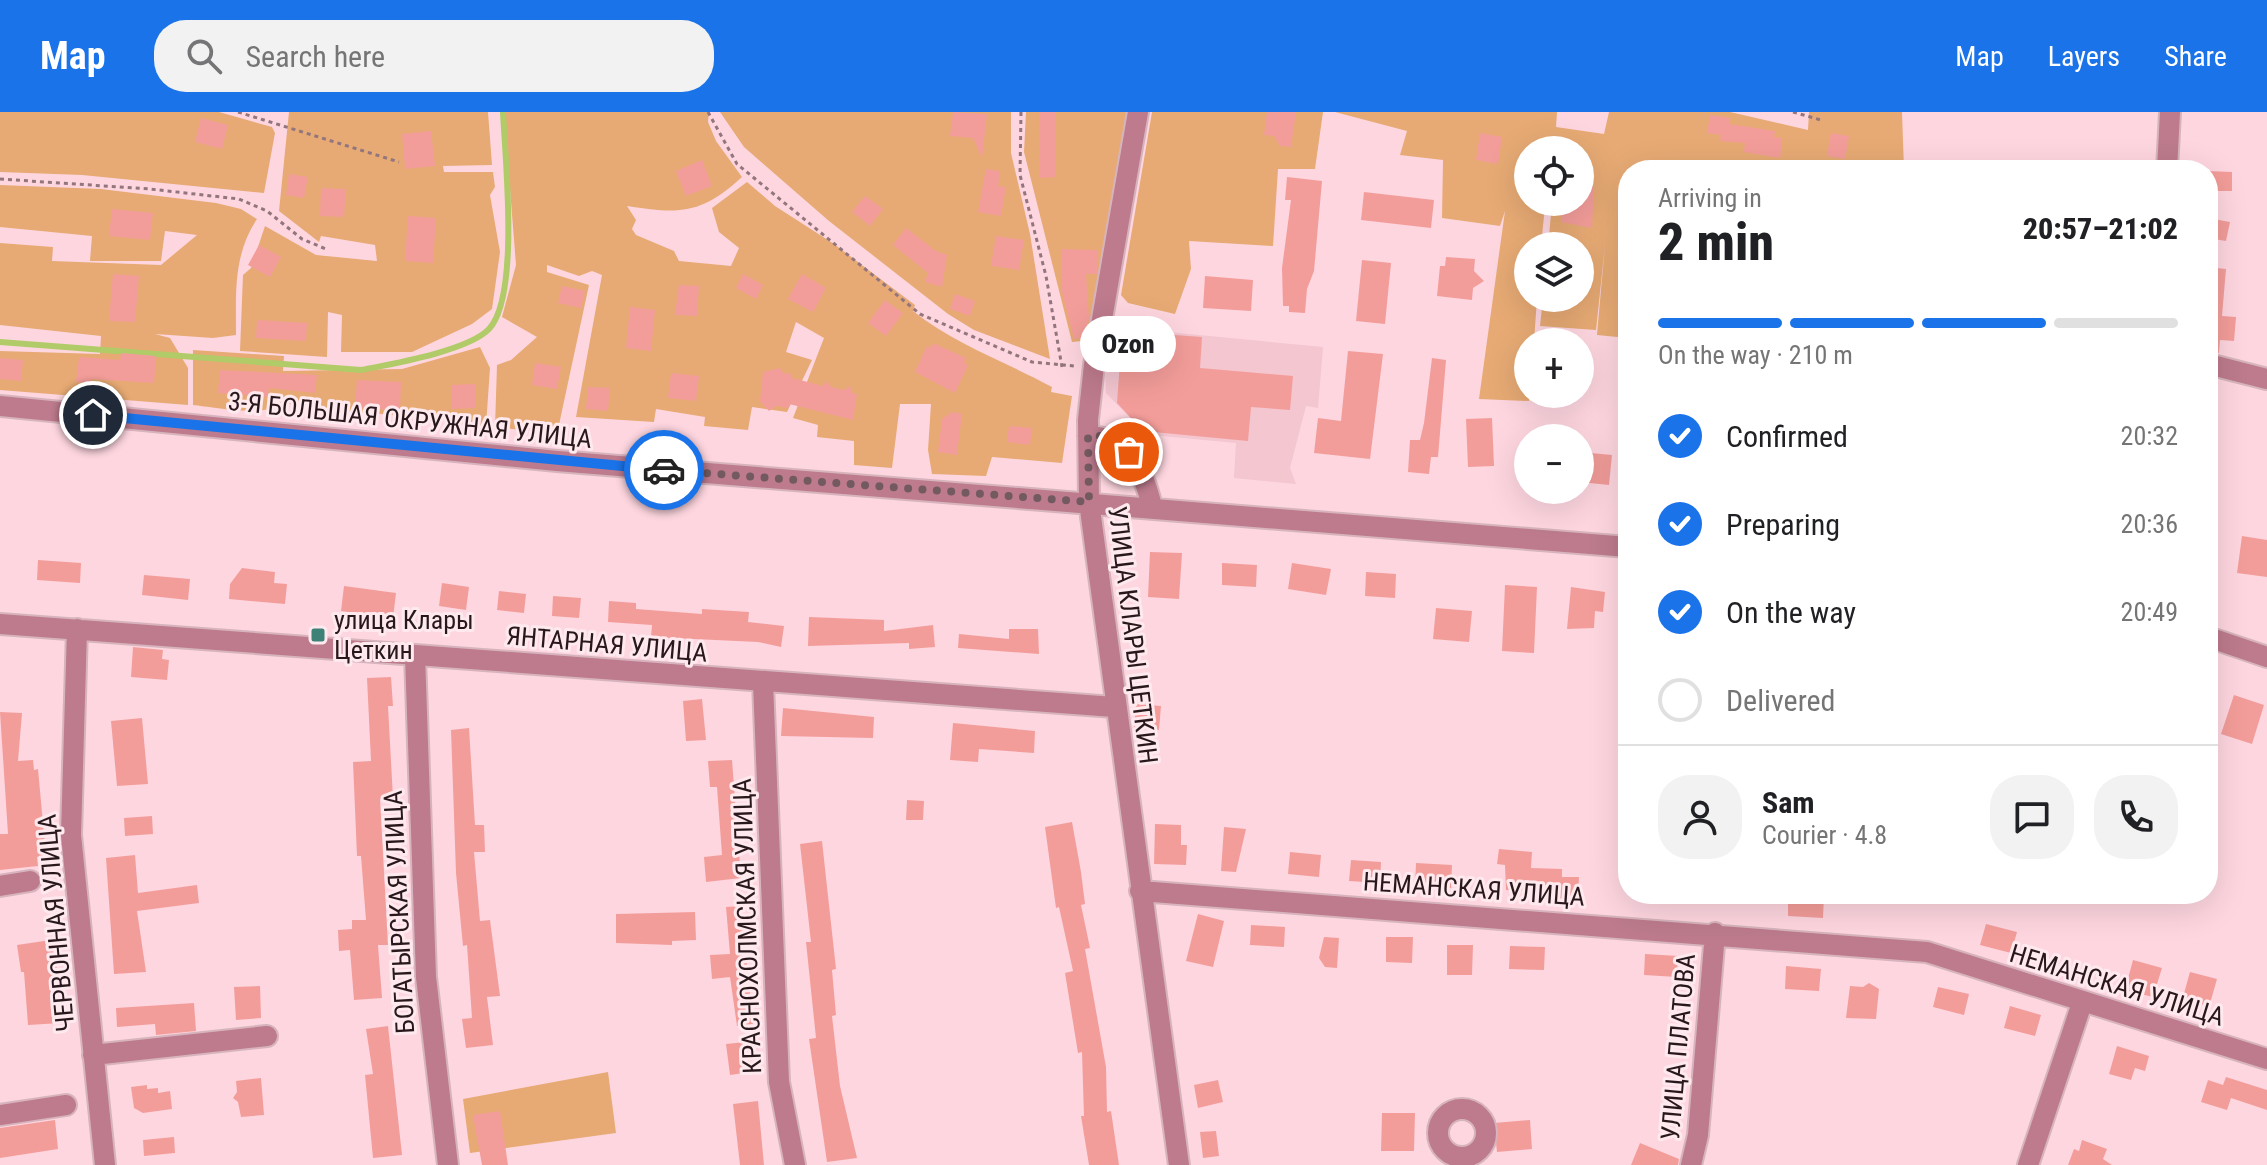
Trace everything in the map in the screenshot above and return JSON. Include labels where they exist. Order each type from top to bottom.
[{"type":"street","name":"УЛИЦА КЛАРЫ ЦЕТКИН","points":[[1138,112],[1103,306],[1088,436],[1089,502],[1114,707],[1179,1165]]},
{"type":"street","points":[[2168,160],[2170,112]]},
{"type":"street","points":[[2218,367],[2267,379]]},
{"type":"street","name":"3-Я БОЛЬШАЯ ОКРУЖНАЯ УЛИЦА","points":[[0,406],[557,461],[1618,546]]},
{"type":"street","points":[[1088,436],[1102,436],[1129,452],[1146,479],[1152,507]]},
{"type":"street","name":"ЯНТАРНАЯ УЛИЦА","points":[[0,624],[1114,707]]},
{"type":"street","name":"ЧЕРВОННАЯ УЛИЦА","points":[[77,629],[71,835],[105,1165]]},
{"type":"street","points":[[2218,640],[2267,657]]},
{"type":"street","name":"БОГАТЫРСКАЯ УЛИЦА","points":[[415,655],[426,977],[448,1165]]},
{"type":"street","name":"КРАСНОХОЛМСКАЯ УЛИЦА","points":[[763,683],[779,1082],[795,1165]]},
{"type":"street","points":[[0,886],[30,881]]},
{"type":"street","name":"НЕМАНСКАЯ УЛИЦА","points":[[1140,891],[1715,933],[1927,952],[2267,1059]]},
{"type":"street","name":"УЛИЦА ПЛАТОВА","points":[[1691,1165],[1698,1135],[1715,933]]},
{"type":"street","points":[[2028,1165],[2082,1003]]},
{"type":"street","points":[[93,1055],[267,1036]]},
{"type":"street","points":[[0,1115],[66,1105]]},
{"type":"path","points":[[238,112],[399,162]]},
{"type":"path","points":[[708,112],[737,164],[920,314],[1032,362],[1062,367],[1046,276],[1020,175],[1021,112]]},
{"type":"path","points":[[1793,112],[1821,120]]},
{"type":"path","points":[[0,179],[150,189],[239,199],[267,211],[302,239],[326,249]]},
{"type":"shaded area","points":[[0,112],[219,112],[272,127],[275,133],[264,193],[82,175],[0,172]]},
{"type":"shaded area","points":[[289,112],[488,112],[492,165],[443,166],[444,172],[493,172],[495,187],[490,195],[500,252],[492,309],[472,324],[412,352],[341,352],[342,315],[328,312],[327,357],[240,351],[243,275],[251,268],[265,226],[316,255],[377,261],[375,245],[321,236],[319,242],[279,211]]},
{"type":"shaded area","points":[[504,112],[709,112],[708,122],[716,141],[742,177],[714,199],[689,209],[627,206],[636,220],[632,229],[636,235],[674,251],[679,261],[731,266],[739,248],[719,232],[712,208],[747,182],[775,206],[834,244],[915,305],[913,311],[929,323],[1052,387],[1051,392],[1072,396],[1062,463],[992,457],[986,476],[932,474],[928,450],[931,404],[900,404],[892,468],[854,465],[854,441],[817,437],[818,425],[793,418],[824,338],[796,322],[786,352],[812,360],[787,412],[752,407],[748,430],[704,426],[705,417],[656,409],[654,422],[576,417],[602,275],[592,271],[579,276],[547,265],[547,272],[589,285],[557,434],[495,427],[497,365],[511,360],[537,337],[502,317],[516,265]]},
{"type":"shaded area","points":[[720,112],[1011,112],[1011,153],[1030,234],[1050,359],[974,330],[948,314],[829,221],[744,147]]},
{"type":"shaded area","points":[[1026,112],[1129,112],[1092,340],[1072,342],[1024,152]]},
{"type":"shaded area","points":[[1152,112],[1323,112],[1315,169],[1278,169],[1273,246],[1189,241],[1191,269],[1175,314],[1128,303],[1121,295]]},
{"type":"shaded area","points":[[1335,112],[1557,112],[1556,127],[1604,134],[1609,112],[1730,112],[1808,130],[1809,112],[1902,112],[1904,160],[1618,160],[1618,337],[1597,335],[1605,245],[1596,330],[1540,326],[1542,312],[1594,312],[1594,232],[1549,232],[1551,216],[1594,216],[1594,136],[1514,136],[1514,216],[1544,216],[1542,232],[1514,232],[1514,312],[1536,312],[1535,328],[1514,328],[1514,400],[1479,399],[1505,211],[1500,226],[1442,218],[1443,160],[1400,155],[1407,131]]},
{"type":"shaded area","points":[[0,185],[101,189],[216,203],[241,209],[257,219],[240,260],[236,289],[236,335],[213,338],[155,334],[170,338],[188,368],[188,405],[0,390],[0,351],[100,354],[101,336],[0,325],[0,243],[53,247],[52,261],[161,265],[197,235],[165,231],[161,261],[90,261],[92,236],[0,227]]},
{"type":"shaded area","points":[[1126,328],[1323,347],[1318,408],[1306,406],[1290,468],[1296,484],[1234,478],[1236,443],[1141,434],[1138,426],[1106,393],[1105,375]]},
{"type":"shaded area","points":[[480,347],[490,368],[486,426],[455,423],[453,419],[325,410],[325,406],[280,403],[252,411],[193,405],[193,350],[284,356],[283,371],[402,369]]},
{"type":"shaded area","points":[[608,1072],[616,1133],[470,1153],[463,1099]]},
{"type":"building","points":[[953,112],[987,114],[982,158],[973,138],[950,136]]},
{"type":"building","points":[[1039,112],[1056,112],[1056,177],[1040,178]]},
{"type":"building","points":[[1267,112],[1296,112],[1291,147],[1280,146],[1274,136],[1264,135]]},
{"type":"building","points":[[1710,115],[1730,118],[1729,124],[1775,131],[1774,137],[1781,138],[1782,143],[1780,158],[1744,152],[1745,143],[1720,141],[1721,135],[1707,133]]},
{"type":"building","points":[[201,118],[228,125],[222,149],[195,142]]},
{"type":"building","points":[[431,131],[435,166],[405,169],[402,134]]},
{"type":"building","points":[[1480,133],[1502,137],[1498,164],[1476,160]]},
{"type":"building","points":[[1831,133],[1849,136],[1845,159],[1827,156]]},
{"type":"building","points":[[702,160],[712,186],[686,196],[676,171]]},
{"type":"building","points":[[986,169],[1000,171],[998,186],[1006,187],[1001,216],[978,212]]},
{"type":"building","points":[[2218,171],[2232,172],[2232,191],[2218,191]]},
{"type":"building","points":[[289,174],[308,177],[304,198],[286,195]]},
{"type":"building","points":[[1287,177],[1322,181],[1314,271],[1307,289],[1305,313],[1289,312],[1289,306],[1283,306],[1282,268],[1291,200],[1285,200]]},
{"type":"building","points":[[321,188],[346,189],[344,217],[320,216]]},
{"type":"building","points":[[1364,192],[1434,200],[1431,228],[1361,220]]},
{"type":"building","points":[[865,196],[883,209],[870,226],[852,212]]},
{"type":"building","points":[[112,209],[153,213],[150,240],[109,236]]},
{"type":"building","points":[[408,216],[436,218],[433,263],[405,261]]},
{"type":"building","points":[[1561,216],[1593,216],[1592,228],[1561,222]]},
{"type":"building","points":[[2218,220],[2230,222],[2226,241],[2218,240]]},
{"type":"building","points":[[906,228],[936,251],[947,255],[942,287],[925,282],[928,273],[893,245]]},
{"type":"building","points":[[996,236],[1024,240],[1019,270],[991,266]]},
{"type":"building","points":[[259,245],[281,257],[270,277],[248,265]]},
{"type":"building","points":[[1062,249],[1097,250],[1097,274],[1086,274],[1089,318],[1086,338],[1074,339],[1062,292]]},
{"type":"building","points":[[1446,257],[1475,259],[1474,271],[1484,281],[1473,288],[1472,300],[1437,296],[1440,266],[1445,266]]},
{"type":"building","points":[[1362,260],[1391,263],[1385,324],[1356,321]]},
{"type":"building","points":[[2218,268],[2226,269],[2222,316],[2236,317],[2234,341],[2220,340],[2219,353]]},
{"type":"building","points":[[113,274],[139,276],[135,322],[109,321]]},
{"type":"building","points":[[743,274],[763,285],[756,299],[736,288]]},
{"type":"building","points":[[802,274],[826,288],[813,312],[788,299]]},
{"type":"building","points":[[1205,276],[1253,280],[1251,311],[1203,308]]},
{"type":"building","points":[[679,285],[699,286],[697,316],[675,315]]},
{"type":"building","points":[[562,286],[585,291],[581,308],[558,303]]},
{"type":"building","points":[[955,294],[975,301],[970,316],[950,309]]},
{"type":"building","points":[[885,300],[903,313],[886,336],[868,323]]},
{"type":"building","points":[[630,307],[655,310],[651,351],[626,348]]},
{"type":"building","points":[[257,320],[307,323],[306,341],[256,338]]},
{"type":"building","points":[[1134,332],[1202,337],[1200,368],[1293,376],[1290,410],[1251,407],[1248,441],[1143,431],[1117,403],[1120,362],[1132,363]]},
{"type":"building","points":[[933,343],[966,358],[964,363],[968,365],[955,393],[915,372],[927,346],[931,348]]},
{"type":"building","points":[[1348,351],[1383,354],[1370,459],[1314,453],[1318,418],[1341,421]]},
{"type":"building","points":[[121,353],[156,356],[154,383],[92,379],[92,383],[76,382],[79,357],[120,360]]},
{"type":"building","points":[[0,358],[23,360],[21,381],[0,379]]},
{"type":"building","points":[[1432,358],[1446,360],[1438,457],[1431,457],[1429,474],[1408,472],[1410,440],[1420,440],[1424,423]]},
{"type":"building","points":[[535,363],[561,367],[557,389],[532,385]]},
{"type":"building","points":[[780,368],[783,373],[792,374],[792,378],[823,386],[827,381],[831,387],[844,390],[850,386],[852,393],[857,394],[853,420],[789,404],[789,408],[776,406],[769,411],[760,401],[763,372]]},
{"type":"building","points":[[220,370],[317,375],[315,393],[269,388],[268,397],[218,393]]},
{"type":"building","points":[[671,373],[699,376],[696,401],[668,398]]},
{"type":"building","points":[[357,380],[401,382],[400,410],[355,408]]},
{"type":"building","points":[[476,384],[476,408],[451,409],[451,385]]},
{"type":"building","points":[[588,387],[610,388],[608,411],[586,409]]},
{"type":"building","points":[[952,412],[962,414],[957,455],[938,452],[942,419]]},
{"type":"building","points":[[1492,418],[1494,466],[1468,467],[1466,419]]},
{"type":"building","points":[[1009,426],[1032,428],[1030,445],[1007,442]]},
{"type":"building","points":[[1594,453],[1612,455],[1609,485],[1594,483]]},
{"type":"building","points":[[2242,536],[2267,540],[2267,577],[2237,573]]},
{"type":"building","points":[[1150,552],[1182,553],[1179,599],[1148,597]]},
{"type":"building","points":[[38,560],[81,563],[80,583],[37,580]]},
{"type":"building","points":[[1222,563],[1257,565],[1256,587],[1222,585]]},
{"type":"building","points":[[1292,563],[1331,569],[1326,595],[1288,589]]},
{"type":"building","points":[[242,568],[275,572],[274,583],[287,584],[285,604],[229,599],[230,584]]},
{"type":"building","points":[[1366,572],[1396,574],[1395,598],[1365,596]]},
{"type":"building","points":[[144,575],[190,579],[188,600],[142,595]]},
{"type":"building","points":[[442,583],[469,587],[466,610],[439,606]]},
{"type":"building","points":[[1505,585],[1537,587],[1534,653],[1502,651]]},
{"type":"building","points":[[344,586],[396,593],[393,618],[341,611]]},
{"type":"building","points":[[1571,587],[1605,592],[1603,612],[1595,611],[1594,628],[1567,629]]},
{"type":"building","points":[[499,591],[526,594],[524,613],[497,610]]},
{"type":"building","points":[[553,596],[581,598],[579,618],[552,616]]},
{"type":"building","points":[[609,601],[636,603],[636,609],[702,614],[702,609],[749,612],[748,622],[784,626],[781,647],[758,642],[651,637],[652,625],[608,622]]},
{"type":"building","points":[[1436,608],[1472,611],[1469,642],[1433,639]]},
{"type":"building","points":[[809,617],[884,620],[884,631],[933,625],[935,647],[909,649],[909,643],[808,646]]},
{"type":"building","points":[[1009,629],[1038,629],[1039,654],[958,648],[959,634],[1009,639]]},
{"type":"building","points":[[133,647],[163,650],[162,659],[169,660],[167,680],[131,677]]},
{"type":"building","points":[[391,677],[393,706],[388,706],[393,798],[380,799],[388,945],[378,945],[382,998],[354,1000],[350,950],[339,951],[338,930],[352,929],[352,920],[366,920],[361,856],[357,856],[353,762],[371,761],[367,678]]},
{"type":"building","points":[[2234,695],[2264,705],[2252,744],[2221,734]]},
{"type":"building","points":[[702,699],[706,740],[686,741],[683,701]]},
{"type":"building","points":[[1136,704],[1161,706],[1159,730],[1134,728]]},
{"type":"building","points":[[783,708],[874,717],[873,738],[781,736]]},
{"type":"building","points":[[0,712],[22,713],[18,761],[33,760],[34,770],[38,769],[46,856],[37,857],[38,866],[0,870],[0,834],[8,834]]},
{"type":"building","points":[[142,718],[148,784],[117,786],[111,721]]},
{"type":"building","points":[[953,723],[1035,731],[1034,753],[979,749],[978,762],[950,760]]},
{"type":"building","points":[[469,728],[475,825],[484,825],[485,852],[474,852],[480,921],[490,920],[500,996],[487,997],[493,1045],[466,1048],[462,1019],[472,1018],[467,945],[463,946],[456,873],[451,730]]},
{"type":"building","points":[[732,760],[741,878],[706,882],[704,857],[722,855],[717,787],[710,787],[708,761]]},
{"type":"building","points":[[907,800],[924,801],[923,820],[906,820]]},
{"type":"building","points":[[152,816],[153,834],[125,836],[124,818]]},
{"type":"building","points":[[1072,822],[1085,904],[1081,905],[1090,948],[1085,949],[1106,1067],[1107,1112],[1111,1111],[1119,1165],[1089,1165],[1081,1116],[1084,1116],[1082,1052],[1078,1053],[1065,973],[1073,971],[1059,907],[1056,908],[1045,827]]},
{"type":"building","points":[[1155,824],[1181,825],[1181,845],[1187,845],[1186,865],[1154,864]]},
{"type":"building","points":[[1224,827],[1246,829],[1236,872],[1221,871]]},
{"type":"building","points":[[822,841],[836,969],[832,970],[836,1015],[832,1016],[840,1086],[857,1158],[827,1162],[809,1039],[816,1038],[806,942],[811,942],[800,844]]},
{"type":"building","points":[[1499,849],[1532,852],[1531,868],[1562,869],[1562,877],[1579,877],[1578,899],[1546,898],[1547,893],[1506,890],[1505,865],[1497,864]]},
{"type":"building","points":[[1290,852],[1321,855],[1319,877],[1288,874]]},
{"type":"building","points":[[135,855],[138,893],[197,885],[199,903],[137,911],[146,972],[114,974],[106,858]]},
{"type":"building","points":[[1351,860],[1381,862],[1380,883],[1349,881]]},
{"type":"building","points":[[1416,863],[1452,865],[1451,888],[1415,886]]},
{"type":"building","points":[[1788,904],[1824,904],[1823,918],[1788,916]]},
{"type":"building","points":[[741,906],[753,1024],[737,1026],[730,977],[712,979],[710,955],[730,954],[726,907]]},
{"type":"building","points":[[695,912],[696,940],[672,941],[672,945],[616,943],[616,914]]},
{"type":"building","points":[[1198,914],[1224,921],[1213,967],[1186,961]]},
{"type":"building","points":[[1986,924],[2017,932],[2011,953],[1980,945]]},
{"type":"building","points":[[1251,925],[1285,927],[1284,947],[1250,945]]},
{"type":"building","points":[[1324,937],[1339,938],[1337,968],[1325,967],[1319,958]]},
{"type":"building","points":[[1386,937],[1413,937],[1412,963],[1386,962]]},
{"type":"building","points":[[51,940],[59,980],[56,1008],[61,1023],[28,1025],[24,972],[21,972],[17,945]]},
{"type":"building","points":[[1447,945],[1473,945],[1472,975],[1447,975]]},
{"type":"building","points":[[1510,946],[1545,947],[1544,970],[1509,969]]},
{"type":"building","points":[[1645,954],[1678,956],[1677,977],[1644,975]]},
{"type":"building","points":[[2133,960],[2162,968],[2153,997],[2125,990]]},
{"type":"building","points":[[1786,966],[1821,969],[1819,991],[1785,989]]},
{"type":"building","points":[[2190,972],[2217,979],[2209,1007],[2183,997]]},
{"type":"building","points":[[1869,983],[1879,989],[1876,1019],[1846,1018],[1850,986],[1863,987]]},
{"type":"building","points":[[260,986],[261,1018],[236,1020],[234,987]]},
{"type":"building","points":[[1938,987],[1969,994],[1964,1015],[1933,1007]]},
{"type":"building","points":[[194,1003],[196,1031],[156,1035],[155,1024],[117,1027],[116,1008]]},
{"type":"building","points":[[2010,1006],[2041,1015],[2035,1036],[2004,1028]]},
{"type":"building","points":[[388,1026],[402,1155],[373,1158],[365,1075],[373,1074],[366,1029]]},
{"type":"building","points":[[746,1042],[750,1072],[730,1075],[726,1044]]},
{"type":"building","points":[[2117,1046],[2149,1056],[2145,1071],[2135,1068],[2131,1080],[2109,1074]]},
{"type":"building","points":[[2226,1077],[2267,1090],[2267,1110],[2231,1098],[2227,1110],[2201,1102],[2208,1080],[2223,1085]]},
{"type":"building","points":[[261,1078],[264,1115],[241,1117],[238,1102],[233,1098],[237,1092],[236,1081]]},
{"type":"building","points":[[1218,1080],[1223,1102],[1198,1108],[1194,1085]]},
{"type":"building","points":[[147,1085],[147,1089],[158,1088],[158,1093],[170,1091],[172,1109],[143,1113],[134,1108],[131,1087]]},
{"type":"building","points":[[758,1101],[764,1165],[740,1165],[733,1104]]},
{"type":"building","points":[[500,1111],[508,1165],[482,1165],[473,1115]]},
{"type":"building","points":[[1382,1113],[1415,1113],[1414,1151],[1381,1151]]},
{"type":"building","points":[[55,1120],[58,1149],[0,1158],[0,1128]]},
{"type":"building","points":[[1530,1120],[1532,1149],[1497,1152],[1494,1123]]},
{"type":"building","points":[[1216,1131],[1219,1156],[1203,1158],[1200,1132]]},
{"type":"building","points":[[174,1137],[175,1153],[144,1156],[143,1140]]},
{"type":"building","points":[[2082,1140],[2107,1149],[2103,1159],[2112,1165],[2068,1165],[2074,1149],[2079,1151]]},
{"type":"building","points":[[1640,1143],[1679,1159],[1678,1165],[1631,1165]]},
{"type":"waterway","points":[[0,342],[361,370],[428,356],[464,344],[489,329],[499,312],[505,288],[508,192],[503,112]]},
{"type":"way so far","points":[[664,470],[1089,502],[1088,436],[1102,436],[1129,452]]},
{"type":"place","name":"Ozon","points":[[1129,452]]},
{"type":"place","name":"улица Клары Цеткин","points":[[318,635]]},
{"type":"route","points":[[93,415],[664,470]]}]
